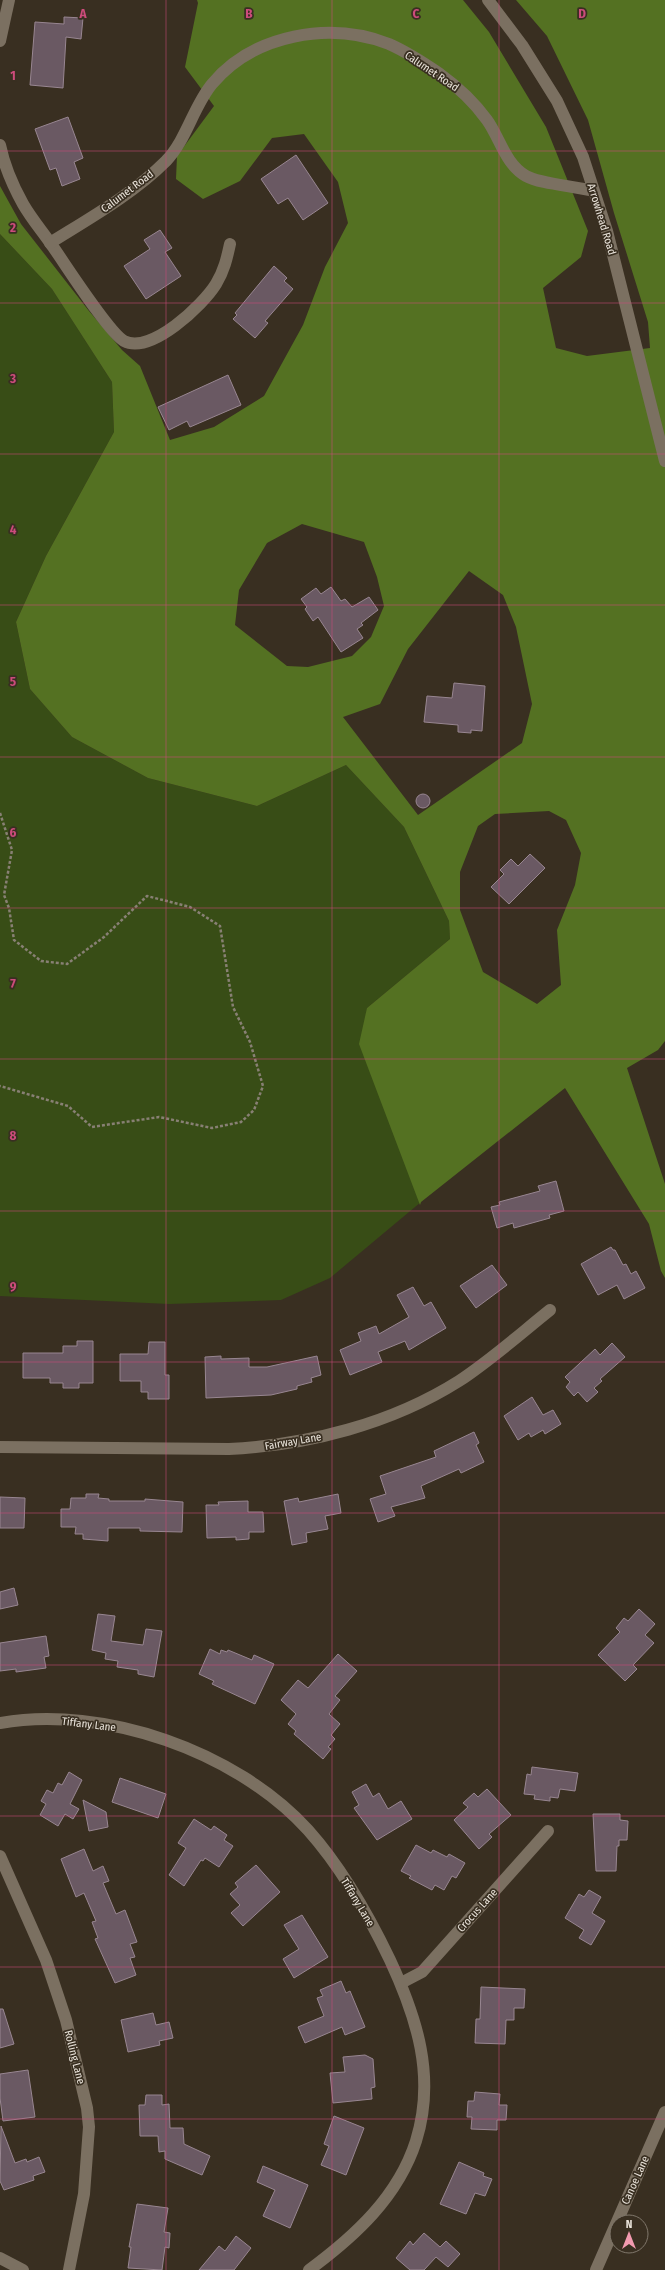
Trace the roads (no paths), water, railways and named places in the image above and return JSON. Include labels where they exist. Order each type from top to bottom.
[{"type":"street","points":[[0,41],[9,0]]},
{"type":"street","name":"Arrowhead Road","points":[[488,0],[522,45],[557,101],[578,144],[607,231],[665,460]]},
{"type":"street","name":"Calumet Road","points":[[50,243],[145,180],[167,159],[180,142],[211,85],[228,67],[246,54],[265,44],[305,34],[348,34],[374,39],[415,58],[444,77],[472,101],[488,121],[514,167],[535,180],[570,185],[593,191]]},
{"type":"street","points":[[0,145],[12,183],[23,205],[105,321],[117,335],[132,343],[144,343],[155,339],[181,321],[204,298],[216,284],[224,268],[230,244]]},
{"type":"street","name":"Fairway Lane","points":[[0,1447],[258,1448],[308,1440],[342,1432],[413,1406],[458,1381],[487,1361],[550,1310]]},
{"type":"street","name":"Tiffany Lane","points":[[0,1723],[36,1720],[72,1720],[132,1730],[165,1740],[205,1757],[253,1785],[287,1810],[322,1847],[355,1894],[401,1983],[420,2037],[424,2068],[424,2106],[415,2142],[404,2168],[375,2212],[345,2244],[309,2270]]},
{"type":"street","name":"Crocus Lane","points":[[401,1983],[422,1972],[548,1831]]},
{"type":"street","name":"Rolling Lane","points":[[0,1856],[46,1960],[66,2020],[87,2108],[89,2127],[84,2194],[68,2270]]},
{"type":"street","name":"Canoe Lane","points":[[596,2270],[665,2112]]},
{"type":"street","points":[[0,2258],[23,2270]]}]
